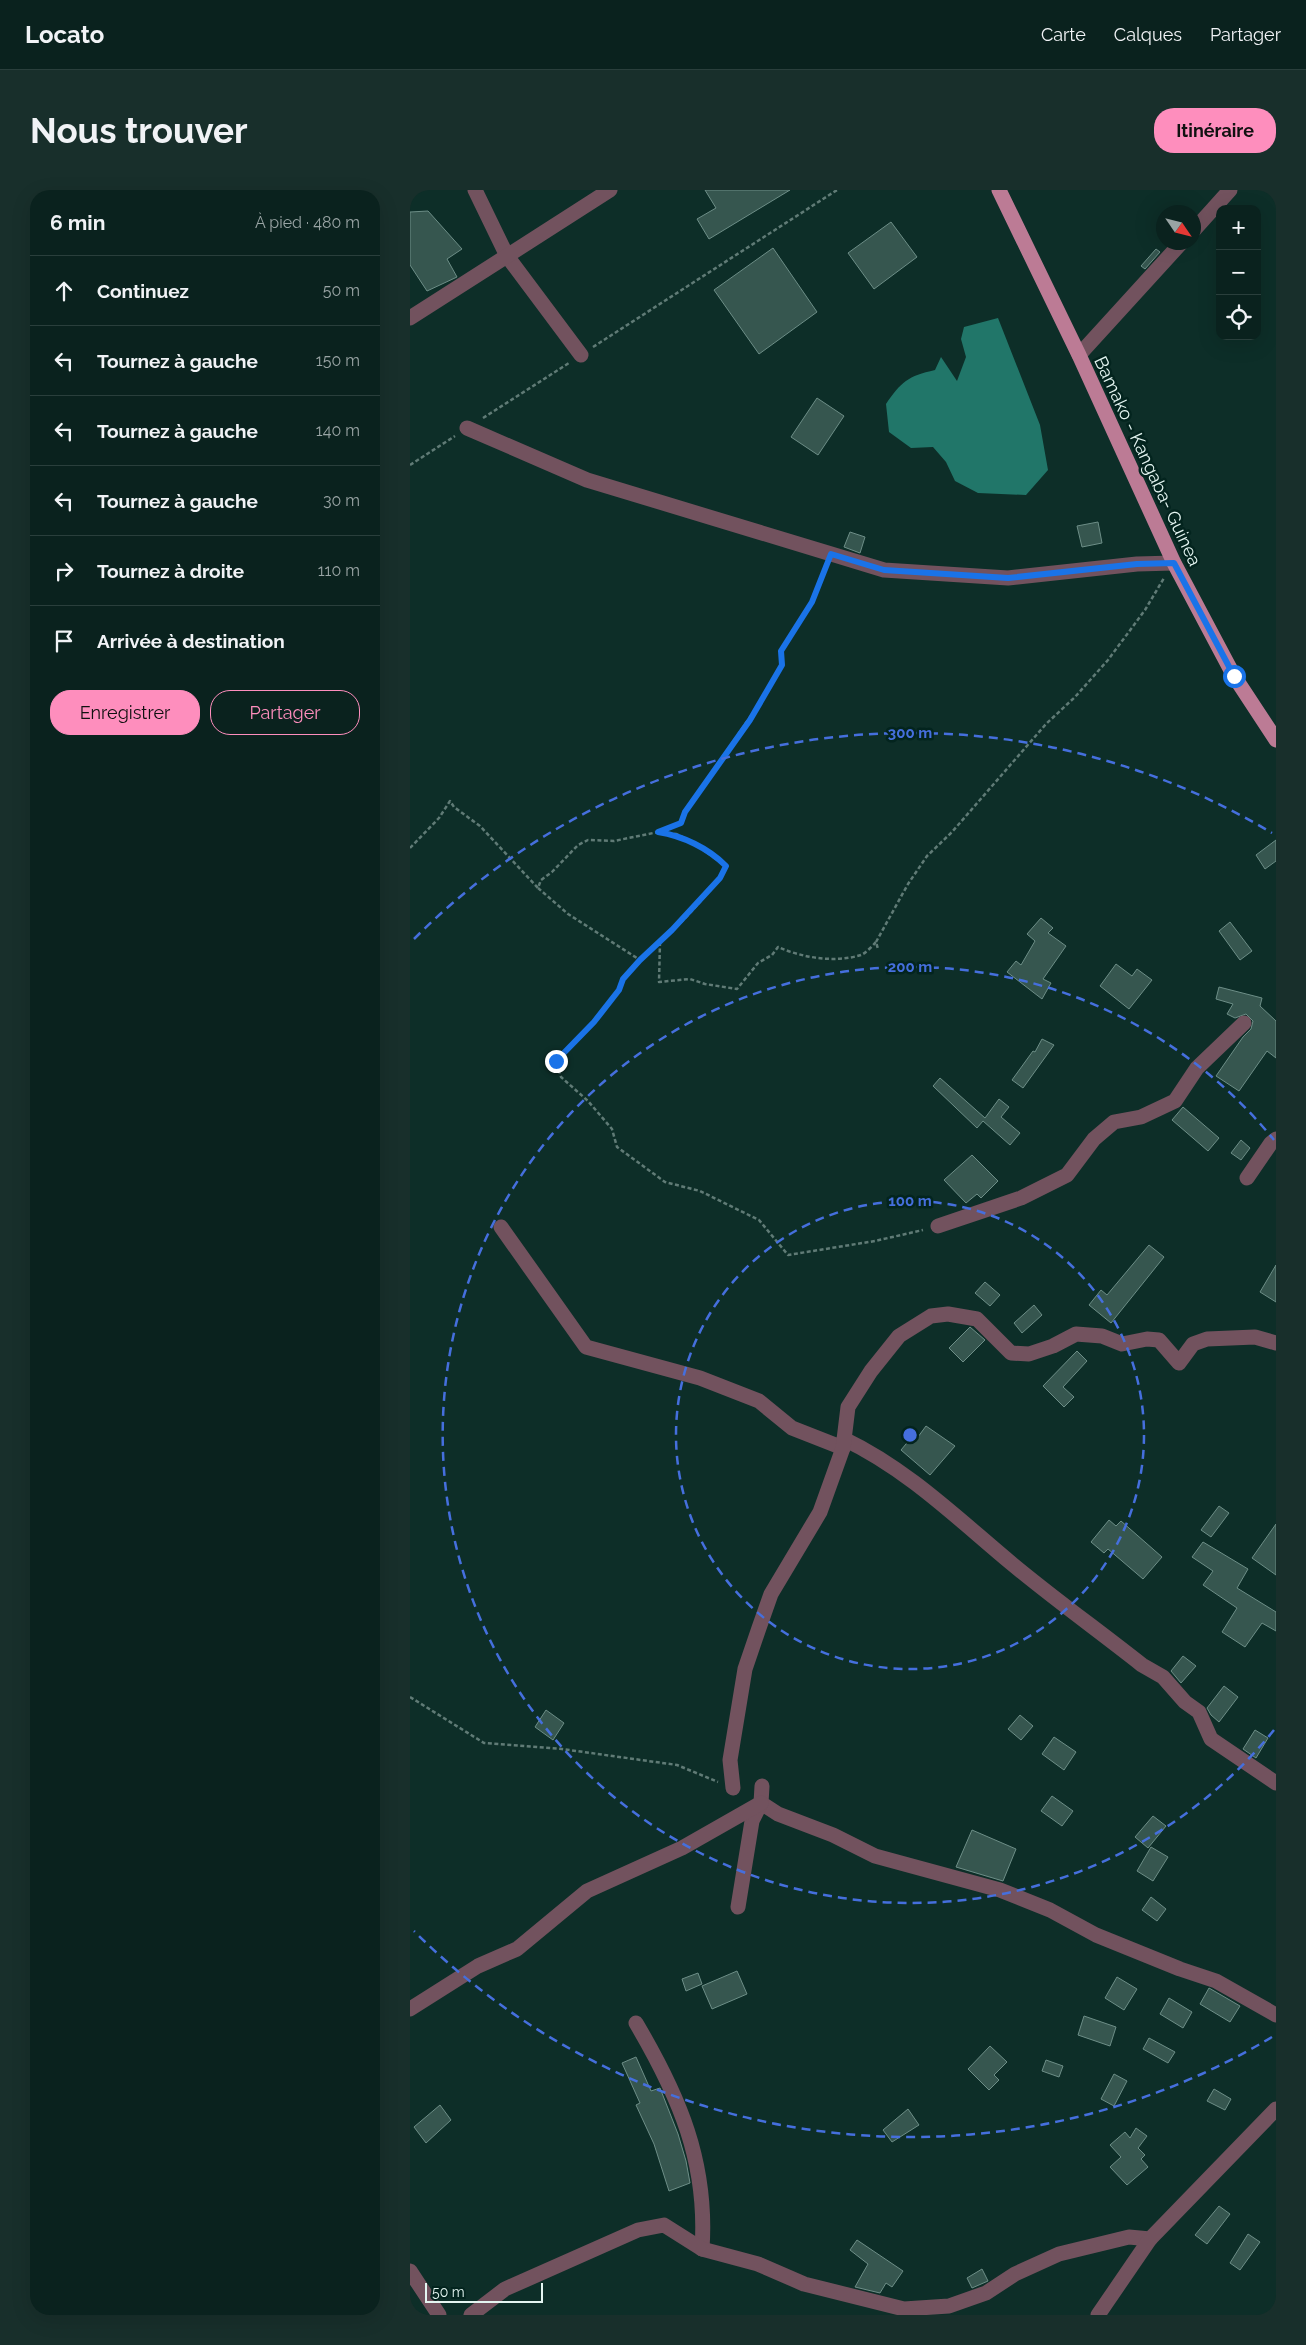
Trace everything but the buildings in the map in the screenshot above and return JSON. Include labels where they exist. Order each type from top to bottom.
[{"type":"main road","name":"Bamako - Kangaba- Guinea","points":[[999,190],[1079,356],[1174,563],[1234,676],[1276,740]]},
{"type":"street","points":[[475,190],[507,256],[581,354]]},
{"type":"street","points":[[410,318],[610,190]]},
{"type":"street","points":[[1201,222],[1230,190]]},
{"type":"street","points":[[1079,356],[1175,250]]},
{"type":"street","points":[[467,428],[587,480],[884,570],[1008,578],[1137,564],[1174,563]]},
{"type":"street","points":[[938,1226],[1021,1198],[1067,1175],[1094,1139],[1114,1122],[1141,1117],[1175,1101],[1198,1068],[1244,1023]]},
{"type":"street","points":[[1247,1178],[1271,1143],[1276,1139]]},
{"type":"street","points":[[500,1227],[586,1347],[700,1378],[759,1401],[792,1428],[876,1454],[918,1485],[1012,1564],[1142,1665],[1163,1677],[1185,1702],[1199,1712],[1211,1739],[1276,1783]]},
{"type":"street","points":[[733,1788],[730,1760],[745,1669],[771,1594],[820,1512],[843,1444],[848,1407],[871,1371],[899,1336],[930,1316],[948,1314],[977,1319],[1011,1353],[1029,1354],[1053,1346],[1076,1334],[1102,1336],[1122,1344],[1147,1339],[1159,1340],[1179,1363],[1193,1344],[1207,1339],[1255,1337],[1276,1343]]},
{"type":"street","points":[[738,1907],[752,1821],[761,1803],[762,1786]]},
{"type":"street","points":[[410,2009],[478,1966],[517,1949],[587,1890],[682,1848],[761,1803]]},
{"type":"street","points":[[761,1803],[778,1814],[833,1835],[875,1856],[1000,1890],[1050,1910],[1096,1935],[1180,1969],[1216,1981],[1276,2016]]},
{"type":"street","points":[[636,2023],[668,2080],[691,2140],[699,2170],[704,2227],[702,2249]]},
{"type":"street","points":[[1098,2315],[1150,2239],[1276,2109]]},
{"type":"street","points":[[471,2315],[505,2289],[638,2230],[664,2225],[702,2249],[758,2264],[804,2284],[904,2309],[950,2306],[986,2293],[1015,2274],[1058,2254],[1129,2237],[1150,2239]]},
{"type":"street","points":[[410,2271],[439,2315]]},
{"type":"path","points":[[410,465],[837,190]]},
{"type":"path","points":[[538,888],[541,880],[552,872],[578,845],[588,840],[614,841],[658,832],[681,823],[685,812],[750,720],[782,665],[781,651],[812,602],[831,554]]},
{"type":"path","points":[[660,940],[659,982],[690,980],[737,989],[758,964],[772,955],[778,947],[791,953],[821,959],[862,954],[876,942],[908,884],[927,856],[952,832],[1046,724],[1075,697],[1108,660],[1145,610],[1174,563]]},
{"type":"path","points":[[410,848],[439,818],[450,801],[454,807],[480,826],[538,888],[568,914],[640,960]]},
{"type":"path","points":[[658,832],[676,834],[689,840],[726,866],[720,878],[623,979],[619,990],[594,1022],[556,1061],[561,1077],[588,1101],[612,1129],[617,1147],[665,1182],[700,1191],[759,1220],[788,1255],[875,1241],[938,1226]]},
{"type":"path","points":[[876,942],[878,949]]},
{"type":"path","points":[[410,1697],[484,1743],[562,1749],[677,1765],[733,1788]]},
{"type":"shaded area","points":[[998,318],[1040,425],[1048,470],[1026,495],[978,493],[955,481],[946,462],[933,447],[911,448],[889,432],[886,404],[896,390],[906,381],[935,370],[941,357],[957,381],[966,357],[961,339],[964,327]]},
{"type":"route","points":[[556,1061],[594,1022],[599,1013],[619,990],[623,979],[640,960],[651,952],[660,940],[672,930],[720,878],[726,866],[712,854],[676,834],[658,832],[668,826],[681,823],[685,812],[706,785],[750,720],[765,691],[782,665],[781,651],[812,602],[831,554],[884,570],[1008,578],[1137,564],[1174,563],[1234,676]]}]
